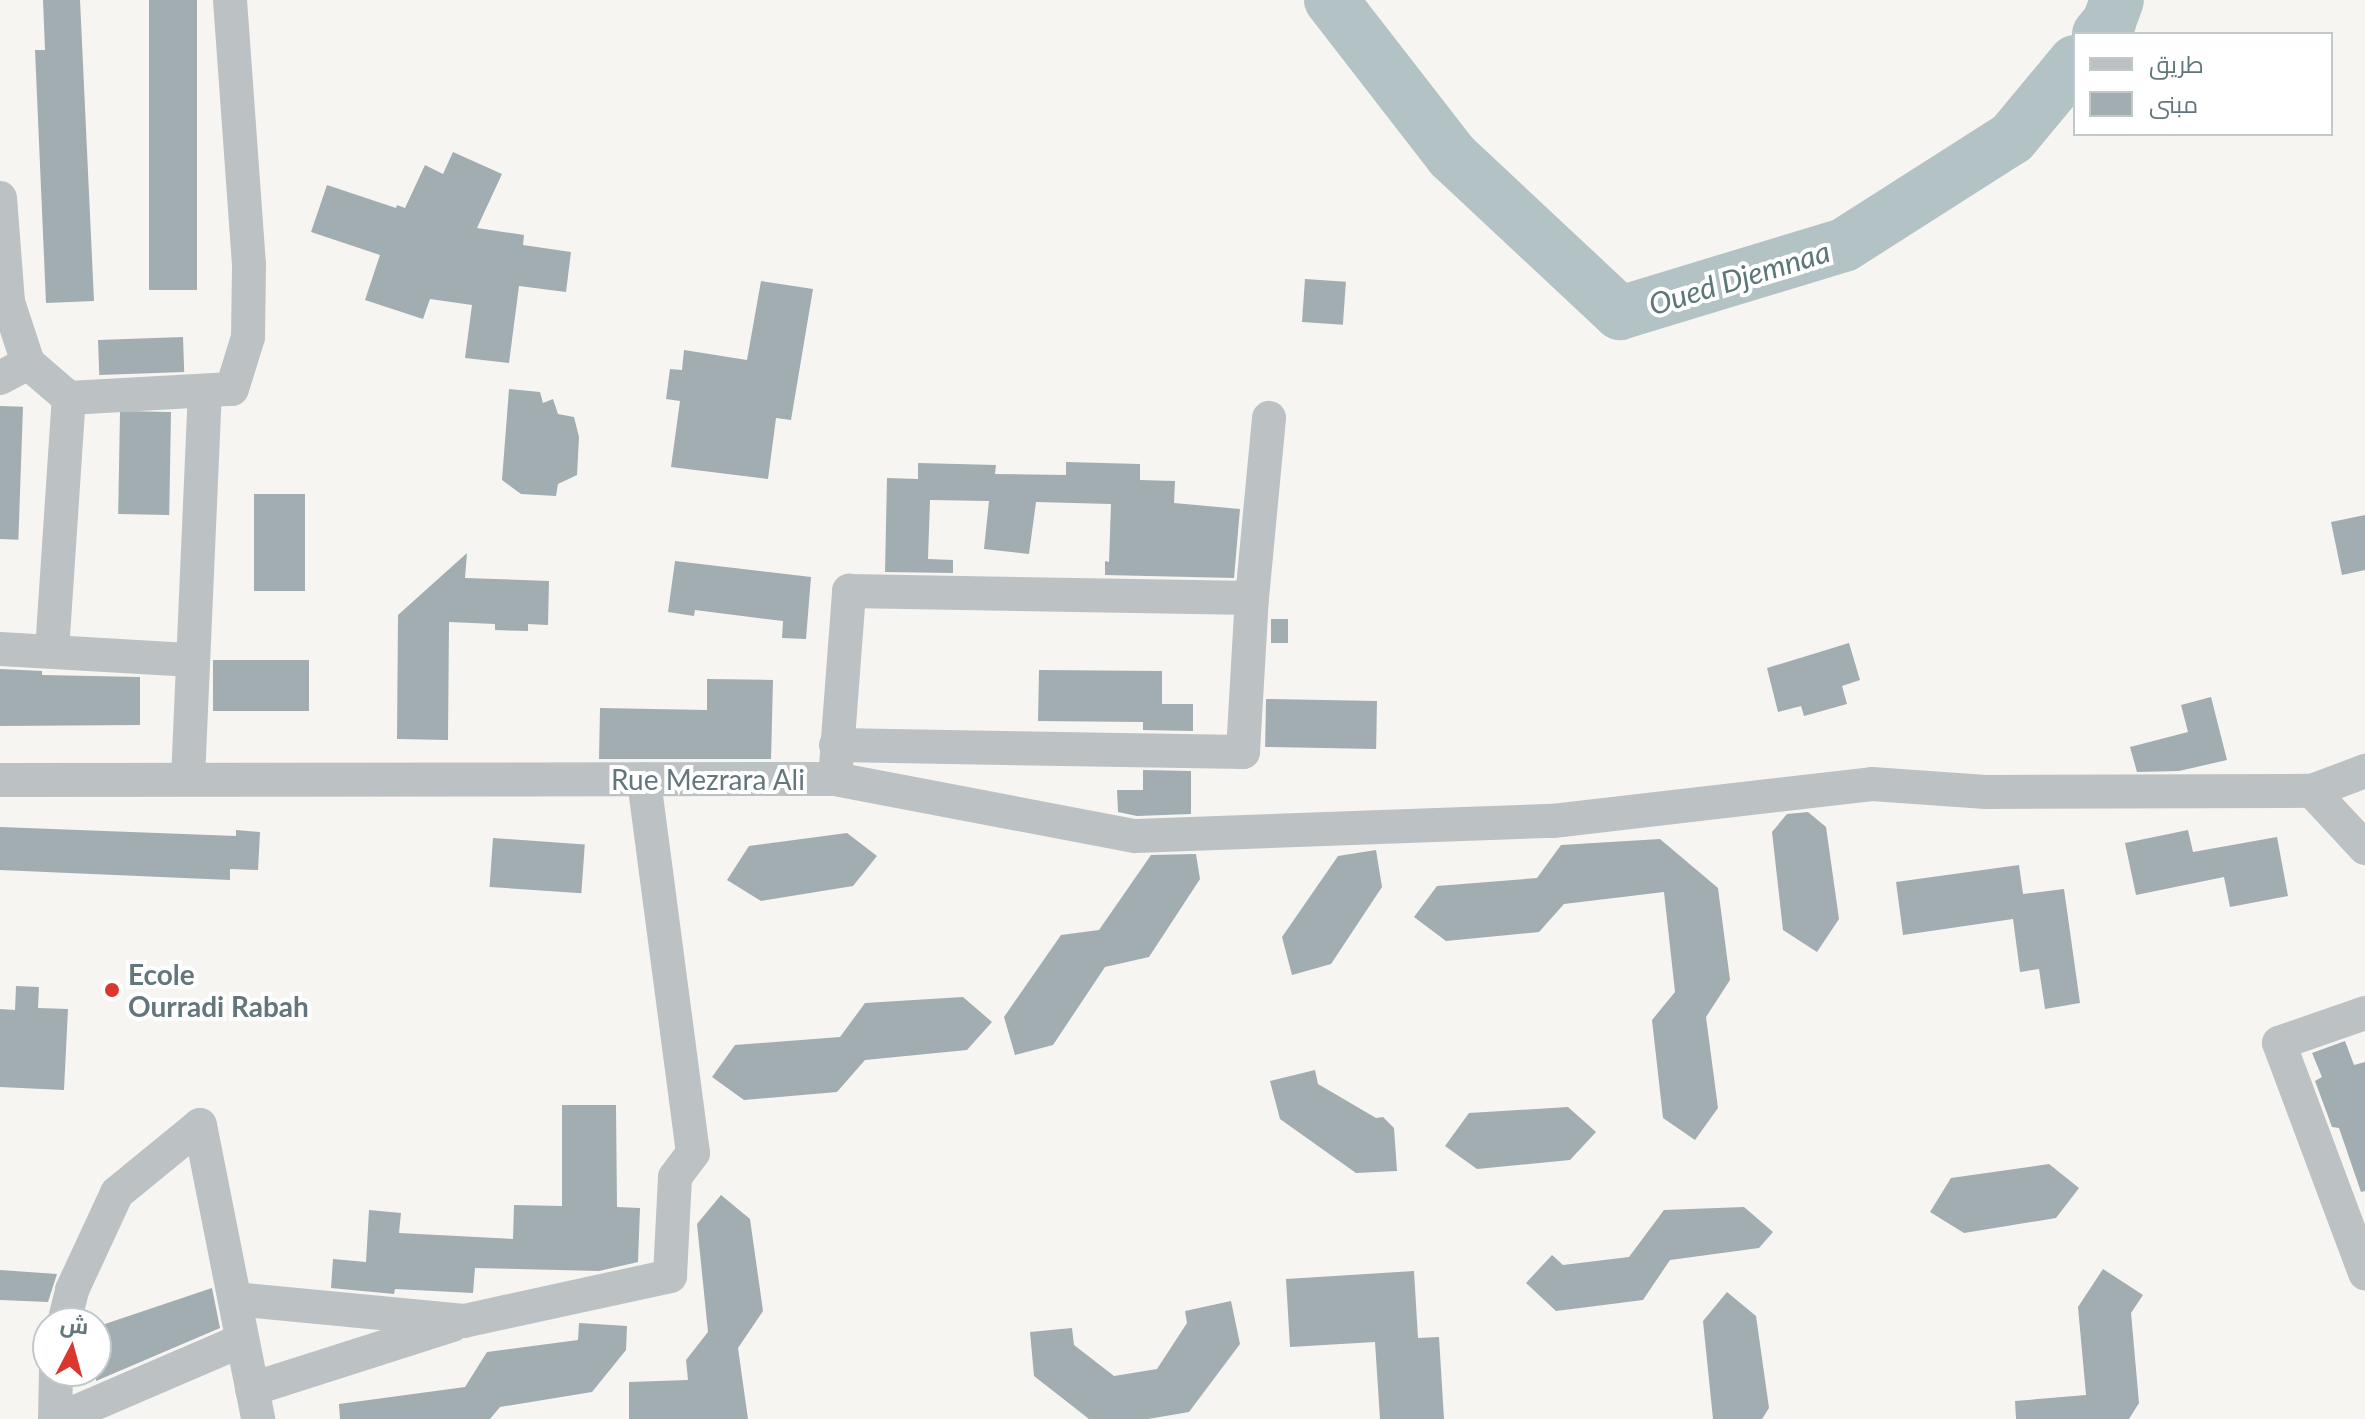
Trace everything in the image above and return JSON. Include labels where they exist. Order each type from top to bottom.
[{"type":"street","points":[[0,198],[14,371],[69,398],[232,389],[248,337],[249,265],[230,0]]},
{"type":"street","points":[[188,779],[205,391]]},
{"type":"street","points":[[52,651],[69,398]]},
{"type":"street","points":[[836,745],[1243,752],[1252,598],[1269,418]]},
{"type":"street","name":"Rue Mezrara Ali","points":[[0,780],[835,779],[849,591],[1252,598]]},
{"type":"street","points":[[0,649],[193,660]]},
{"type":"street","points":[[835,779],[1135,836],[1553,821],[1872,784],[1986,792],[2312,791],[2365,771]]},
{"type":"street","points":[[68,1307],[72,1290],[117,1193],[200,1125],[255,1404],[464,1321],[670,1276],[675,1177],[693,1153],[644,779]]},
{"type":"street","points":[[2312,791],[2365,848]]},
{"type":"street","points":[[2365,1013],[2279,1043],[2354,1213],[2365,1273]]},
{"type":"street","points":[[235,1299],[464,1321]]},
{"type":"street","points":[[56,1387],[57,1419],[242,1340]]},
{"type":"building","points":[[43,0],[80,0],[94,301],[46,303],[35,50],[45,50]]},
{"type":"building","points":[[149,0],[197,0],[197,290],[149,290]]},
{"type":"building","points":[[453,152],[502,174],[477,228],[524,235],[523,245],[571,252],[566,292],[519,286],[509,363],[465,358],[472,305],[430,299],[423,319],[365,300],[380,255],[311,232],[327,185],[396,208],[397,205],[405,208],[425,165],[443,174]]},
{"type":"building","points":[[1305,279],[1346,282],[1343,325],[1302,322]]},
{"type":"building","points":[[761,281],[813,289],[791,420],[776,418],[768,479],[671,467],[680,401],[666,399],[670,369],[682,370],[684,350],[747,360]]},
{"type":"building","points":[[183,337],[184,372],[99,375],[98,340]]},
{"type":"building","points":[[509,389],[540,392],[543,403],[553,399],[558,414],[574,417],[579,437],[577,475],[558,484],[556,496],[521,494],[502,480]]},
{"type":"building","points":[[0,406],[23,407],[18,540],[0,539]]},
{"type":"building","points":[[120,411],[171,412],[169,515],[118,514]]},
{"type":"building","points":[[1066,462],[1140,464],[1140,480],[1175,481],[1174,503],[1240,509],[1234,578],[1105,575],[1105,561],[1109,562],[1111,504],[1036,502],[1029,554],[984,549],[989,501],[930,500],[928,559],[953,560],[953,573],[885,572],[887,478],[918,479],[918,463],[996,465],[995,474],[1066,475]]},
{"type":"building","points":[[254,494],[305,494],[305,591],[254,591]]},
{"type":"building","points":[[2365,515],[2365,570],[2342,575],[2331,522]]},
{"type":"building","points":[[467,553],[465,578],[549,581],[548,625],[528,624],[528,631],[495,630],[495,624],[449,622],[448,740],[397,739],[398,615]]},
{"type":"building","points":[[675,561],[811,577],[806,639],[782,638],[783,621],[695,610],[694,616],[668,612]]},
{"type":"building","points":[[1271,619],[1288,619],[1288,643],[1271,643]]},
{"type":"building","points":[[1849,643],[1860,680],[1842,686],[1847,704],[1804,716],[1801,706],[1778,712],[1767,668]]},
{"type":"building","points":[[213,660],[309,660],[309,711],[213,711]]},
{"type":"building","points":[[0,669],[42,671],[42,675],[140,677],[140,725],[0,726]]},
{"type":"building","points":[[1039,670],[1162,671],[1162,704],[1193,704],[1193,731],[1143,730],[1143,722],[1038,721]]},
{"type":"building","points":[[707,679],[773,680],[771,759],[599,759],[600,708],[707,710]]},
{"type":"building","points":[[2211,697],[2227,760],[2179,771],[2137,772],[2130,747],[2188,732],[2181,705]]},
{"type":"building","points":[[1266,699],[1377,701],[1376,749],[1265,747]]},
{"type":"building","points":[[1143,770],[1191,771],[1191,814],[1137,816],[1118,812],[1117,790],[1143,790]]},
{"type":"building","points":[[1808,812],[1826,827],[1839,919],[1817,952],[1783,930],[1772,832],[1787,814]]},
{"type":"building","points":[[0,827],[236,836],[236,830],[260,832],[258,870],[230,869],[230,880],[0,870]]},
{"type":"building","points":[[2188,830],[2193,852],[2277,837],[2288,896],[2230,907],[2224,877],[2136,895],[2125,843]]},
{"type":"building","points":[[847,833],[877,856],[853,886],[761,901],[727,880],[749,846]]},
{"type":"building","points":[[493,838],[585,844],[581,893],[490,887]]},
{"type":"building","points":[[1660,839],[1718,888],[1730,980],[1706,1017],[1718,1108],[1695,1140],[1663,1118],[1652,1020],[1675,992],[1664,892],[1564,904],[1539,932],[1446,941],[1414,917],[1437,886],[1537,878],[1561,845]]},
{"type":"building","points":[[1376,850],[1382,887],[1331,964],[1292,975],[1282,937],[1338,856]]},
{"type":"building","points":[[1196,854],[1200,879],[1149,957],[1105,967],[1053,1045],[1015,1055],[1004,1017],[1061,935],[1099,930],[1151,855]]},
{"type":"building","points":[[2019,865],[2023,894],[2064,889],[2080,1003],[2045,1009],[2039,969],[2020,972],[2013,919],[1903,935],[1896,882]]},
{"type":"building","points":[[16,986],[39,987],[38,1008],[68,1009],[64,1090],[0,1087],[0,1009],[15,1010]]},
{"type":"building","points":[[963,997],[992,1022],[967,1050],[865,1060],[837,1092],[744,1100],[712,1077],[735,1045],[840,1037],[865,1003]]},
{"type":"building","points":[[2345,1041],[2354,1065],[2365,1062],[2365,1191],[2361,1192],[2339,1128],[2332,1127],[2315,1081],[2322,1077],[2312,1053]]},
{"type":"building","points":[[1315,1070],[1318,1084],[1376,1118],[1383,1117],[1394,1128],[1397,1171],[1356,1173],[1280,1119],[1270,1081]]},
{"type":"building","points":[[562,1105],[616,1105],[617,1207],[640,1208],[638,1262],[599,1271],[475,1268],[473,1293],[395,1289],[394,1294],[331,1288],[333,1259],[366,1262],[369,1210],[401,1213],[399,1233],[513,1239],[514,1205],[562,1206]]},
{"type":"building","points":[[1568,1107],[1596,1132],[1570,1160],[1477,1169],[1445,1146],[1469,1113]]},
{"type":"building","points":[[2049,1164],[2079,1188],[2056,1218],[1964,1233],[1930,1212],[1951,1178]]},
{"type":"building","points":[[721,1195],[750,1219],[763,1311],[738,1348],[748,1419],[629,1419],[629,1382],[688,1380],[686,1360],[708,1332],[697,1224]]},
{"type":"building","points":[[1744,1207],[1773,1232],[1759,1248],[1670,1260],[1643,1300],[1556,1311],[1526,1283],[1552,1255],[1563,1265],[1629,1257],[1664,1210]]},
{"type":"building","points":[[2103,1269],[2143,1295],[2131,1313],[2139,1403],[2129,1419],[2016,1419],[2015,1401],[2086,1395],[2078,1307]]},
{"type":"building","points":[[0,1270],[57,1274],[48,1302],[0,1300]]},
{"type":"building","points":[[1414,1271],[1418,1338],[1439,1337],[1444,1419],[1380,1419],[1375,1342],[1290,1347],[1286,1279]]},
{"type":"building","points":[[212,1288],[220,1328],[112,1374],[112,1322]]},
{"type":"building","points":[[1727,1292],[1756,1316],[1769,1408],[1762,1419],[1713,1419],[1703,1321]]},
{"type":"building","points":[[1231,1301],[1240,1344],[1189,1412],[1148,1419],[1089,1419],[1034,1376],[1030,1332],[1072,1328],[1074,1345],[1114,1376],[1157,1369],[1187,1323],[1185,1311]]},
{"type":"building","points":[[579,1323],[627,1326],[626,1350],[592,1392],[500,1407],[490,1419],[340,1419],[339,1404],[465,1387],[487,1352],[578,1340]]},
{"type":"waterway","name":"Oued Djemnaa","points":[[1331,0],[1452,156],[1620,313],[1844,245],[2012,138],[2073,64]]},
{"type":"waterway","name":"Oued Djemnaa","points":[[2101,32],[2109,22],[2117,0]]},
{"type":"place","name":"Ecole Ourradi Rabah","points":[[112,990]]}]
